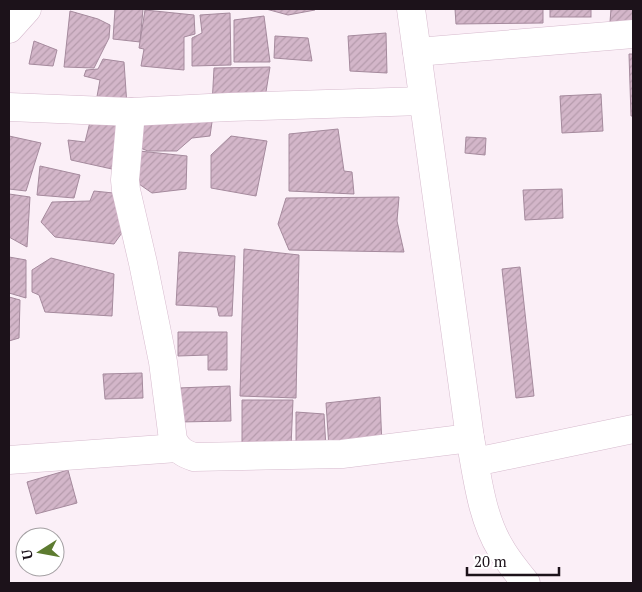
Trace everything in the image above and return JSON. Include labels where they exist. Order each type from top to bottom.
[{"type":"street","points":[[9,29],[28,9]]},
{"type":"street","points":[[411,9],[473,450],[491,528],[500,548],[526,583]]},
{"type":"street","points":[[417,52],[633,34]]},
{"type":"street","points":[[9,107],[131,112],[239,106],[423,101]]},
{"type":"street","points":[[131,112],[125,180],[126,190],[144,263],[163,362],[172,440],[177,448],[185,454],[194,457],[473,450],[633,429]]},
{"type":"street","points":[[9,460],[177,448]]},
{"type":"building","points":[[115,9],[143,9],[140,42],[113,39]]},
{"type":"building","points":[[266,9],[314,9],[315,10],[288,15]]},
{"type":"building","points":[[455,9],[543,9],[543,23],[456,24]]},
{"type":"building","points":[[550,9],[591,9],[591,17],[550,17]]},
{"type":"building","points":[[611,9],[633,9],[633,23],[610,22]]},
{"type":"building","points":[[145,10],[194,15],[195,34],[184,37],[184,70],[141,66],[144,49],[139,48]]},
{"type":"building","points":[[70,11],[98,19],[110,25],[109,38],[94,68],[64,67]]},
{"type":"building","points":[[230,13],[231,65],[192,66],[192,38],[202,33],[200,15]]},
{"type":"building","points":[[264,16],[270,62],[234,62],[234,20]]},
{"type":"building","points":[[386,33],[387,73],[350,71],[348,36]]},
{"type":"building","points":[[275,36],[308,38],[312,61],[274,58]]},
{"type":"building","points":[[34,41],[57,50],[53,66],[29,64]]},
{"type":"building","points":[[629,54],[633,54],[633,116],[631,116]]},
{"type":"building","points":[[103,59],[124,62],[127,106],[96,102],[100,80],[84,76],[86,70],[98,69]]},
{"type":"building","points":[[270,67],[265,98],[212,105],[214,68]]},
{"type":"building","points":[[601,94],[603,131],[562,133],[560,96]]},
{"type":"building","points":[[213,115],[210,136],[192,138],[177,151],[148,151],[135,146],[137,116]]},
{"type":"building","points":[[90,122],[127,127],[121,171],[71,160],[68,140],[85,142]]},
{"type":"building","points":[[338,129],[344,171],[352,172],[354,194],[289,191],[289,134]]},
{"type":"building","points":[[9,136],[41,143],[26,191],[9,189]]},
{"type":"building","points":[[231,136],[267,141],[256,196],[211,188],[211,155]]},
{"type":"building","points":[[466,137],[486,138],[485,155],[465,153]]},
{"type":"building","points":[[139,151],[187,156],[186,189],[152,193],[139,184]]},
{"type":"building","points":[[40,166],[80,175],[74,198],[37,195]]},
{"type":"building","points":[[562,189],[563,218],[525,220],[523,190]]},
{"type":"building","points":[[94,191],[123,194],[124,230],[114,244],[55,237],[41,222],[52,202],[90,201]]},
{"type":"building","points":[[9,194],[30,197],[27,247],[9,237]]},
{"type":"building","points":[[399,197],[397,221],[404,252],[289,250],[278,224],[286,198]]},
{"type":"building","points":[[244,249],[299,255],[296,398],[240,396]]},
{"type":"building","points":[[179,252],[235,256],[232,316],[219,316],[217,307],[176,305]]},
{"type":"building","points":[[9,257],[26,260],[26,298],[9,293]]},
{"type":"building","points":[[51,258],[114,274],[112,316],[45,312],[39,295],[32,292],[32,270]]},
{"type":"building","points":[[520,267],[534,396],[516,398],[502,269]]},
{"type":"building","points":[[9,297],[20,300],[19,338],[9,341]]},
{"type":"building","points":[[178,332],[227,332],[227,370],[208,370],[208,355],[178,356]]},
{"type":"building","points":[[142,373],[143,398],[105,399],[103,374]]},
{"type":"building","points":[[230,386],[231,421],[179,422],[178,388]]},
{"type":"building","points":[[380,397],[382,447],[329,448],[326,403]]},
{"type":"building","points":[[242,400],[293,400],[291,447],[242,444]]},
{"type":"building","points":[[296,412],[324,414],[326,448],[296,444]]},
{"type":"building","points":[[68,470],[77,503],[36,514],[27,482]]}]
